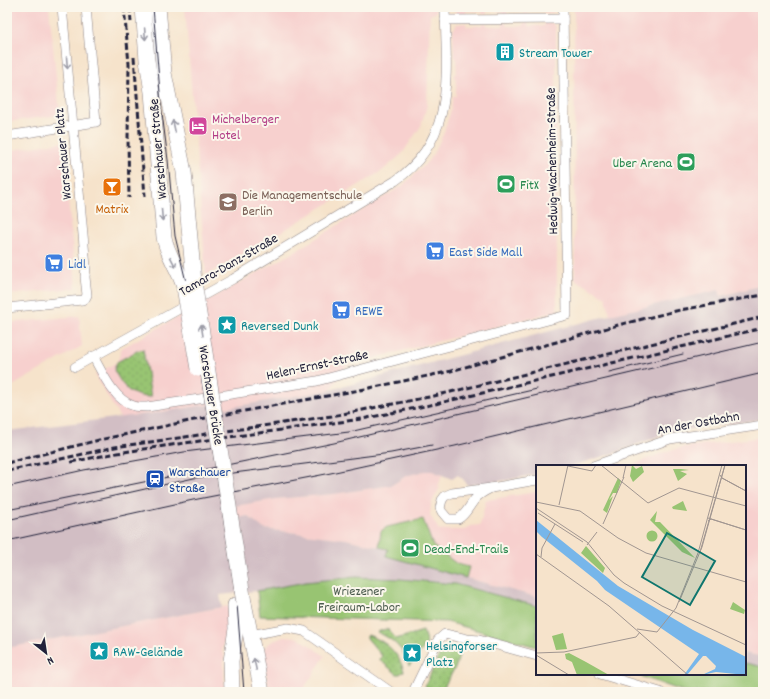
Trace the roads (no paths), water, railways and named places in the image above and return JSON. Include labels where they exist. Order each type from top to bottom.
[{"type":"main road","name":"Warschauer Straße","points":[[143,7],[147,60],[152,92],[164,237],[168,251],[179,273],[189,284]]},
{"type":"main road","name":"Warschauer Straße","points":[[158,7],[164,73],[184,172],[189,284]]},
{"type":"main road","name":"Warschauer Brücke","points":[[189,284],[240,604]]},
{"type":"main road","points":[[240,604],[250,635],[262,692]]},
{"type":"main road","points":[[232,692],[231,661],[240,604]]},
{"type":"main road","points":[[235,638],[250,635]]},
{"type":"street","name":"Warschauer Platz","points":[[7,308],[75,301],[85,299],[87,295],[85,276],[86,267],[62,7]]},
{"type":"street","points":[[7,136],[96,122],[86,7]]},
{"type":"street","name":"Tamara-Danz-Straße","points":[[75,367],[233,279],[395,181],[414,166],[433,138],[443,107],[446,90],[445,7]]},
{"type":"street","name":"Hedwig-Wachenheim-Straße","points":[[563,7],[567,315]]},
{"type":"street","points":[[445,20],[563,19]]},
{"type":"street","name":"Helen-Ernst-Straße","points":[[93,356],[118,396],[125,402],[135,406],[147,407],[317,381],[567,315]]},
{"type":"street","name":"An der Ostbahn","points":[[597,465],[670,439],[763,425]]},
{"type":"street","points":[[491,488],[474,500],[462,517],[458,519],[448,518],[442,512],[440,504],[449,494],[536,480]]},
{"type":"street","points":[[250,635],[288,628],[304,631],[391,692]]},
{"type":"street","points":[[413,692],[438,640],[445,634],[479,640],[536,656]]},
{"type":"street","points":[[603,675],[660,692]]},
{"type":"tram line","points":[[153,7],[161,105],[175,236],[187,286],[237,604],[244,692]]},
{"type":"tram line","points":[[7,510],[334,443],[763,342]]},
{"type":"tram line","points":[[609,372],[683,354]]},
{"type":"tram line","points":[[7,541],[193,500],[326,474],[455,446],[763,373]]},
{"type":"tram line","points":[[7,487],[84,470],[184,452],[349,432],[537,389]]},
{"type":"tram line","points":[[7,520],[194,478],[391,453],[432,445]]},
{"type":"railway","points":[[124,7],[129,64],[129,198]]},
{"type":"railway","points":[[130,7],[131,23]]},
{"type":"railway","points":[[134,57],[145,196]]},
{"type":"railway","points":[[7,463],[99,440],[189,421],[360,390],[447,372],[622,324],[680,310],[763,295]]},
{"type":"railway","points":[[7,471],[115,447],[332,416],[434,396],[763,317]]},
{"type":"railway","points":[[71,462],[117,453],[362,419],[435,404],[763,328]]},
{"type":"place","name":"Stream Tower","points":[[505,52]]},
{"type":"place","name":"Michelberger Hotel","points":[[198,126]]},
{"type":"place","name":"Uber Arena","points":[[686,162]]},
{"type":"place","name":"FitX","points":[[506,184]]},
{"type":"place","name":"Matrix","points":[[112,187]]},
{"type":"place","name":"Die Managementschule Berlin","points":[[228,202]]},
{"type":"place","name":"East Side Mall","points":[[435,251]]},
{"type":"place","name":"Lidl","points":[[54,263]]},
{"type":"place","name":"REWE","points":[[341,310]]},
{"type":"place","name":"Reversed Dunk","points":[[227,325]]},
{"type":"place","name":"Warschauer Straße","points":[[155,479]]},
{"type":"place","name":"Dead-End-Trails","points":[[410,548]]},
{"type":"place","name":"RAW-Gelände","points":[[99,651]]},
{"type":"place","name":"Helsingforser Platz","points":[[412,653]]},
{"type":"park label","name":"Wriezener Freiraum-Labor","points":[[359,598]]}]
